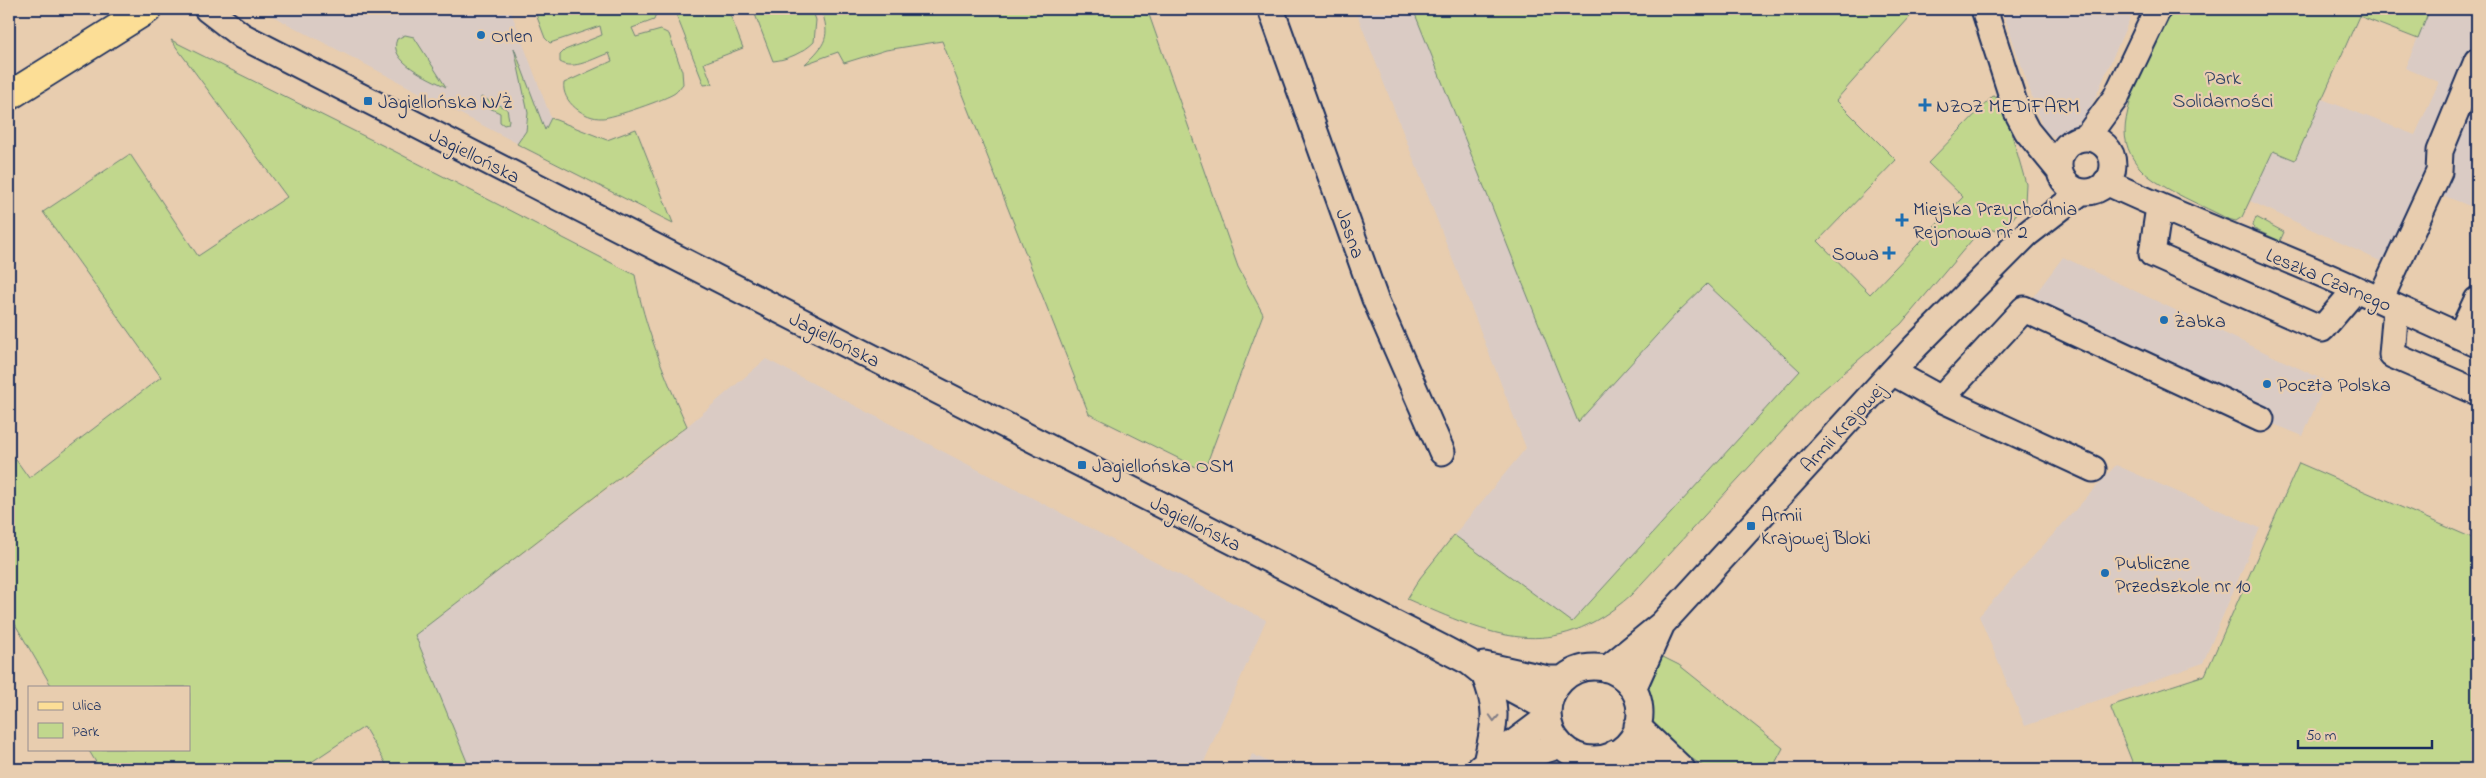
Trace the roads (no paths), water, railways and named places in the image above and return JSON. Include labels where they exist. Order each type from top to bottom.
[{"type":"main road","points":[[9,96],[148,9]]},
{"type":"street","name":"Jagiellońska","points":[[207,9],[242,36],[1476,668],[1548,713]]},
{"type":"street","name":"Jasna","points":[[1271,9],[1375,298],[1442,452]]},
{"type":"street","points":[[1984,9],[2017,112],[2027,130],[2067,173],[2095,191],[2116,97],[2158,9]]},
{"type":"street","points":[[2477,60],[2440,151],[2439,172],[2388,304],[2392,356],[2477,392]]},
{"type":"street","points":[[2067,173],[2074,141],[2103,158]]},
{"type":"street","name":"Leszka Czarnego","points":[[2103,158],[2170,211],[2235,240],[2356,288],[2468,340]]},
{"type":"street","name":"Armii Krajowej","points":[[1607,668],[1662,624],[1892,372],[2026,234],[2067,173]]},
{"type":"street","points":[[2170,211],[2152,254],[2322,329],[2356,288]]},
{"type":"street","points":[[2468,340],[2477,300]]},
{"type":"street","points":[[1941,399],[2024,309],[2261,420]]},
{"type":"street","points":[[1892,372],[1941,399],[2093,469]]},
{"type":"street","name":"Armii Krajowej","points":[[1633,690],[1662,624]]},
{"type":"street","points":[[1591,667],[1607,668],[1622,677],[1633,690],[1639,714],[1638,726],[1625,746],[1615,753],[1601,758],[1586,758],[1572,754],[1561,745],[1552,732],[1548,713],[1554,690],[1562,679],[1575,670],[1591,667]]},
{"type":"street","name":"Jagiellońska","points":[[1476,668],[1548,679],[1562,679]]},
{"type":"street","points":[[1476,668],[1492,695],[1495,712],[1495,723],[1483,767]]},
{"type":"street","points":[[1483,767],[1548,713]]},
{"type":"street","points":[[1638,726],[1682,769]]},
{"type":"street","points":[[1483,767],[1561,745]]},
{"type":"street","points":[[1615,753],[1633,756],[1664,769]]},
{"type":"place","name":"Orlen","points":[[481,35]]},
{"type":"place","name":"Jagiellońska N/Ż","points":[[368,101]]},
{"type":"place","name":"NZOZ MEDiFARM","points":[[1925,105]]},
{"type":"place","name":"Miejska Przychodnia Rejonowa nr 2","points":[[1902,220]]},
{"type":"place","name":"Sowa","points":[[1889,253]]},
{"type":"place","name":"Żabka","points":[[2164,320]]},
{"type":"place","name":"Poczta Polska","points":[[2267,384]]},
{"type":"place","name":"Jagiellońska OSM","points":[[1082,465]]},
{"type":"place","name":"Armii Krajowej Bloki","points":[[1751,526]]},
{"type":"place","name":"Publiczne Przedszkole nr 10","points":[[2105,573]]},
{"type":"park label","name":"Park Solidarności","points":[[2223,88]]}]
